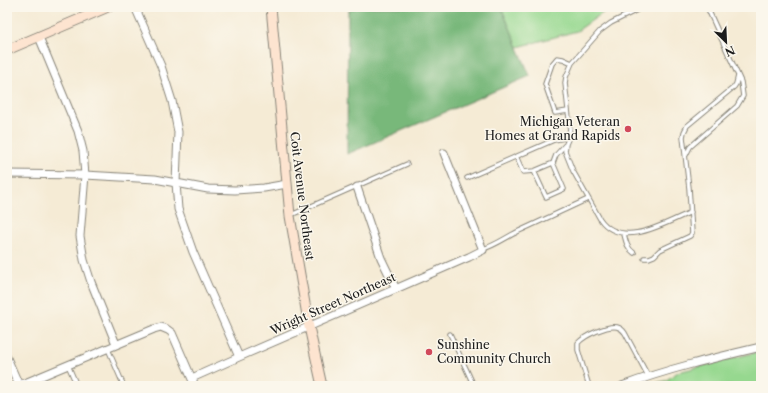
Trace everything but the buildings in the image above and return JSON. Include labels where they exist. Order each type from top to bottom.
[{"type":"main road","points":[[7,50],[108,7]]},
{"type":"main road","name":"Coit Avenue Northeast","points":[[271,7],[290,216],[309,327],[322,386]]},
{"type":"street","points":[[135,7],[161,66],[172,101],[178,132],[176,183],[178,209],[192,252],[239,357]]},
{"type":"street","points":[[39,36],[78,131],[83,151],[85,175],[80,236],[84,260],[116,344]]},
{"type":"street","points":[[444,153],[483,250]]},
{"type":"street","points":[[7,174],[85,175],[155,179],[208,189],[235,190],[264,188],[287,184]]},
{"type":"street","points":[[357,187],[381,258],[396,289]]},
{"type":"street","name":"Wright Street Northeast","points":[[192,378],[469,258],[483,250]]},
{"type":"street","points":[[7,358],[18,383],[25,383],[116,344],[161,327],[172,333],[195,386]]},
{"type":"street","points":[[622,386],[648,376],[761,347]]},
{"type":"lane","points":[[643,7],[611,23],[595,35],[572,63],[565,83],[570,127],[565,151],[568,161],[600,219],[606,226],[616,232],[624,234],[649,230],[691,212]]},
{"type":"lane","points":[[685,156],[690,147],[739,104],[743,92],[742,85],[707,7]]},
{"type":"lane","points":[[568,111],[555,113],[545,84],[552,64],[557,58],[564,59],[572,63]]},
{"type":"lane","points":[[644,258],[654,256],[660,250],[692,234],[693,231],[683,137],[685,129],[734,87],[738,76]]},
{"type":"lane","points":[[467,178],[554,140],[569,137]]},
{"type":"lane","points":[[534,171],[546,198],[564,189],[553,163],[556,155],[566,144]]},
{"type":"lane","points":[[516,156],[523,172],[534,171],[553,163]]},
{"type":"lane","points":[[290,216],[408,164]]},
{"type":"lane","points":[[483,250],[499,243],[508,236],[588,199]]},
{"type":"lane","points":[[624,234],[627,246],[630,251],[634,253]]},
{"type":"lane","points":[[589,386],[578,350],[578,343],[588,335],[613,327],[622,329],[625,333],[648,376]]},
{"type":"lane","points":[[450,334],[474,386]]},
{"type":"lane","points":[[108,348],[123,384],[122,386]]},
{"type":"lane","points":[[68,365],[77,386]]},
{"type":"green space","points":[[357,7],[501,7],[530,76],[347,154],[348,11]]},
{"type":"green space","points":[[501,7],[611,7],[577,31],[518,47]]},
{"type":"green space","points":[[761,351],[761,386],[641,386],[665,381],[678,372]]},
{"type":"place","name":"Michigan Veteran Homes at Grand Rapids","points":[[628,129]]},
{"type":"place","name":"Sunshine Community Church","points":[[429,352]]}]
